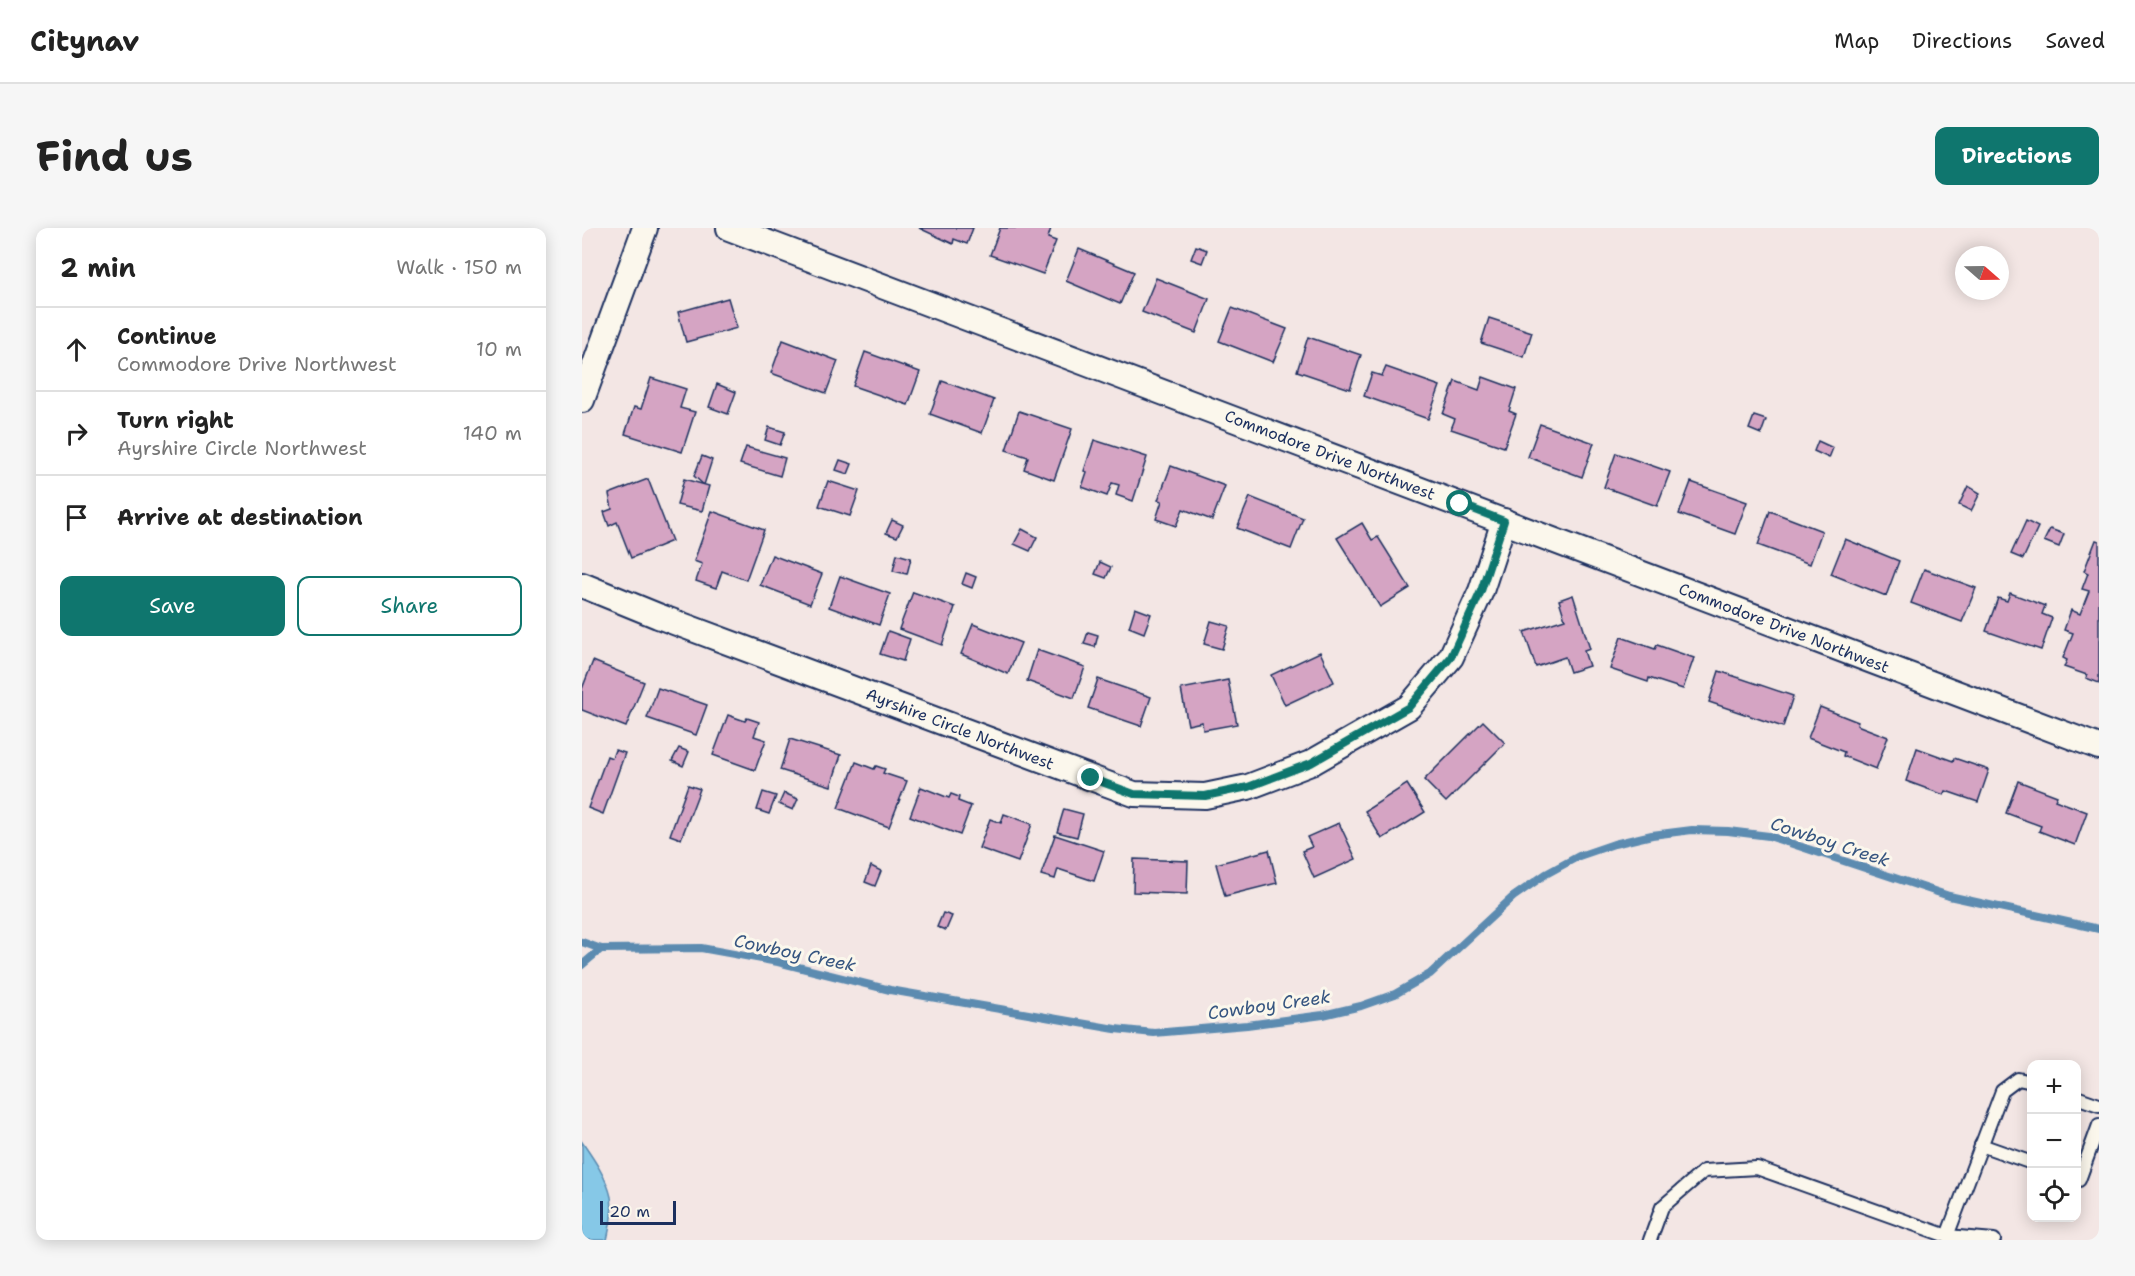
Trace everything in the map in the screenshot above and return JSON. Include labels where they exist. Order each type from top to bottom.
[{"type":"street","points":[[582,400],[645,228]]},
{"type":"street","name":"Commodore Drive Northwest","points":[[729,228],[2099,747]]},
{"type":"street","name":"Ayrshire Circle Northwest","points":[[582,585],[1134,794],[1205,796],[1248,787],[1311,763],[1409,707],[1451,657],[1481,591],[1504,521]]},
{"type":"lane","points":[[1947,1236],[2002,1091],[2018,1079],[2027,1081]]},
{"type":"lane","points":[[2081,1099],[2099,1105]]},
{"type":"lane","points":[[2081,1174],[2099,1125]]},
{"type":"lane","points":[[1981,1145],[2027,1162]]},
{"type":"lane","points":[[1650,1240],[1662,1207],[1704,1171],[1756,1168],[1947,1236],[1994,1240]]},
{"type":"water","points":[[582,1142],[603,1175],[611,1197],[607,1240],[582,1240]]},
{"type":"building","points":[[919,228],[973,228],[967,244],[954,239],[953,244]]},
{"type":"building","points":[[1000,228],[1051,228],[1048,238],[1056,241],[1043,274],[990,255]]},
{"type":"building","points":[[1196,246],[1207,250],[1202,263],[1191,259]]},
{"type":"building","points":[[1079,249],[1134,272],[1120,304],[1066,281]]},
{"type":"building","points":[[1156,278],[1209,299],[1196,333],[1142,312]]},
{"type":"building","points":[[728,298],[737,328],[686,342],[678,312]]},
{"type":"building","points":[[1232,308],[1287,329],[1273,362],[1219,341]]},
{"type":"building","points":[[1489,318],[1532,332],[1524,357],[1481,343]]},
{"type":"building","points":[[1308,337],[1361,355],[1350,389],[1297,371]]},
{"type":"building","points":[[783,340],[838,361],[826,393],[771,373]]},
{"type":"building","points":[[865,352],[920,372],[908,405],[853,386]]},
{"type":"building","points":[[1386,367],[1440,386],[1428,419],[1364,396],[1372,373],[1382,376]]},
{"type":"building","points":[[1483,377],[1516,389],[1509,411],[1516,414],[1504,447],[1451,429],[1455,419],[1443,414],[1455,381],[1479,390]]},
{"type":"building","points":[[651,378],[686,389],[680,408],[695,412],[682,452],[625,434],[634,407],[641,409]]},
{"type":"building","points":[[942,381],[994,400],[982,433],[930,414]]},
{"type":"building","points":[[717,384],[736,392],[728,414],[709,407]]},
{"type":"building","points":[[1019,411],[1072,429],[1054,480],[1024,469],[1028,457],[1006,450]]},
{"type":"building","points":[[1754,416],[1766,420],[1761,434],[1749,429]]},
{"type":"building","points":[[1540,424],[1594,443],[1582,477],[1528,457]]},
{"type":"building","points":[[769,427],[785,432],[780,445],[765,440]]},
{"type":"building","points":[[1094,440],[1147,457],[1133,501],[1116,495],[1119,485],[1112,483],[1107,496],[1082,487],[1087,472],[1084,471]]},
{"type":"building","points":[[1818,441],[1833,448],[1829,458],[1814,451]]},
{"type":"building","points":[[746,447],[785,458],[780,476],[740,464]]},
{"type":"building","points":[[1616,453],[1670,472],[1657,506],[1604,487]]},
{"type":"building","points":[[702,456],[712,460],[704,485],[694,476]]},
{"type":"building","points":[[840,460],[852,464],[848,474],[836,470]]},
{"type":"building","points":[[1171,466],[1225,486],[1212,520],[1183,509],[1176,526],[1156,519],[1162,501],[1158,500]]},
{"type":"building","points":[[648,479],[672,541],[631,558],[617,522],[609,526],[604,512],[612,509],[609,494]]},
{"type":"building","points":[[684,479],[709,486],[702,511],[677,505]]},
{"type":"building","points":[[828,481],[859,491],[850,516],[819,506]]},
{"type":"building","points":[[1691,482],[1747,502],[1735,534],[1679,514]]},
{"type":"building","points":[[1968,486],[1980,493],[1971,511],[1959,505]]},
{"type":"building","points":[[1250,497],[1303,518],[1291,549],[1237,528]]},
{"type":"building","points":[[712,511],[764,530],[746,580],[722,571],[716,588],[696,581],[702,564],[694,561]]},
{"type":"building","points":[[1770,511],[1822,531],[1810,564],[1758,545]]},
{"type":"building","points":[[892,520],[903,525],[897,537],[886,533]]},
{"type":"building","points":[[2026,521],[2038,527],[2023,559],[2011,554]]},
{"type":"building","points":[[1362,523],[1372,540],[1378,537],[1410,588],[1380,607],[1337,538]]},
{"type":"building","points":[[1022,529],[1037,537],[1030,551],[1014,544]]},
{"type":"building","points":[[2050,529],[2064,534],[2059,547],[2044,541]]},
{"type":"building","points":[[1845,539],[1899,561],[1886,596],[1831,574]]},
{"type":"building","points":[[2096,540],[2099,541],[2099,683],[2086,678],[2087,675],[2064,667],[2067,660],[2063,658],[2073,633],[2064,630],[2071,610],[2080,614],[2089,591],[2082,589],[2088,573],[2084,571]]},
{"type":"building","points":[[897,554],[911,558],[907,574],[893,571]]},
{"type":"building","points":[[772,555],[822,574],[810,604],[760,585]]},
{"type":"building","points":[[1100,562],[1111,567],[1106,578],[1095,574]]},
{"type":"building","points":[[1924,569],[1976,588],[1962,622],[1911,603]]},
{"type":"building","points":[[966,573],[976,577],[972,588],[962,584]]},
{"type":"building","points":[[840,576],[890,594],[879,625],[829,607]]},
{"type":"building","points":[[913,592],[955,607],[942,645],[899,629]]},
{"type":"building","points":[[2010,593],[2045,606],[2042,614],[2052,618],[2041,650],[1986,631],[1998,598],[2007,601]]},
{"type":"building","points":[[1573,595],[1590,649],[1584,651],[1589,666],[1570,672],[1565,657],[1536,667],[1524,632],[1565,619],[1559,600]]},
{"type":"building","points":[[1135,608],[1151,614],[1144,633],[1129,627]]},
{"type":"building","points":[[1211,621],[1229,626],[1222,649],[1204,644]]},
{"type":"building","points":[[973,624],[1021,643],[1008,674],[961,654]]},
{"type":"building","points":[[888,631],[910,639],[903,661],[880,654]]},
{"type":"building","points":[[1088,632],[1098,635],[1095,647],[1084,644]]},
{"type":"building","points":[[1621,637],[1655,649],[1657,645],[1694,658],[1683,689],[1649,678],[1648,682],[1610,669]]},
{"type":"building","points":[[1037,650],[1085,667],[1074,698],[1027,681]]},
{"type":"building","points":[[1320,652],[1334,682],[1285,705],[1271,675]]},
{"type":"building","points":[[593,661],[644,682],[626,727],[582,710],[582,689]]},
{"type":"building","points":[[1719,671],[1793,696],[1783,727],[1709,702]]},
{"type":"building","points":[[1098,679],[1151,697],[1141,726],[1088,708]]},
{"type":"building","points":[[1228,680],[1237,724],[1203,730],[1202,722],[1188,725],[1181,689]]},
{"type":"building","points":[[658,688],[707,705],[696,735],[647,718]]},
{"type":"building","points":[[1820,707],[1888,737],[1876,769],[1843,756],[1844,752],[1808,738]]},
{"type":"building","points":[[728,715],[745,721],[747,718],[759,722],[754,736],[766,740],[755,770],[713,755]]},
{"type":"building","points":[[1483,721],[1505,743],[1446,802],[1424,780]]},
{"type":"building","points":[[790,739],[841,755],[831,786],[780,770]]},
{"type":"building","points":[[679,748],[689,752],[683,766],[672,761]]},
{"type":"building","points":[[1917,748],[1953,761],[1954,758],[1989,770],[1978,802],[1946,791],[1944,795],[1906,781]]},
{"type":"building","points":[[615,750],[625,753],[603,814],[588,808],[607,756],[612,758]]},
{"type":"building","points":[[856,762],[874,769],[876,766],[885,769],[883,773],[907,781],[889,827],[838,808]]},
{"type":"building","points":[[2018,781],[2057,796],[2055,800],[2087,812],[2075,845],[2039,831],[2041,826],[2006,813]]},
{"type":"building","points":[[1407,784],[1425,812],[1382,839],[1365,811]]},
{"type":"building","points":[[688,785],[700,789],[681,839],[670,835]]},
{"type":"building","points":[[921,787],[949,798],[951,794],[959,797],[958,801],[971,806],[960,835],[910,816]]},
{"type":"building","points":[[763,792],[776,796],[769,814],[757,810]]},
{"type":"building","points":[[784,793],[798,799],[793,810],[779,804]]},
{"type":"building","points":[[1064,809],[1083,814],[1077,837],[1057,832]]},
{"type":"building","points":[[1004,814],[1032,824],[1018,862],[979,848],[990,819],[1001,823]]},
{"type":"building","points":[[1339,823],[1356,859],[1314,878],[1302,851],[1312,847],[1307,837]]},
{"type":"building","points":[[1055,835],[1104,851],[1094,881],[1058,869],[1055,879],[1041,875]]},
{"type":"building","points":[[1269,850],[1277,883],[1225,896],[1216,864]]},
{"type":"building","points":[[1134,859],[1188,861],[1187,894],[1133,892]]},
{"type":"building","points":[[871,866],[881,871],[875,886],[865,882]]},
{"type":"building","points":[[943,913],[952,916],[946,930],[937,927]]},
{"type":"waterway","name":"Cowboy Creek","points":[[582,942],[601,949],[701,948],[778,962],[890,990],[1115,1029],[1154,1033],[1247,1025],[1323,1015],[1361,1006],[1395,994],[1430,974],[1513,897],[1546,874],[1579,856],[1614,844],[1652,835],[1692,830],[1769,836],[1949,896],[2099,929]]},
{"type":"waterway","points":[[582,965],[601,949]]},
{"type":"route","points":[[1091,778],[1134,794],[1205,796],[1248,787],[1311,763],[1409,707],[1451,657],[1481,591],[1504,521],[1460,504]]}]
